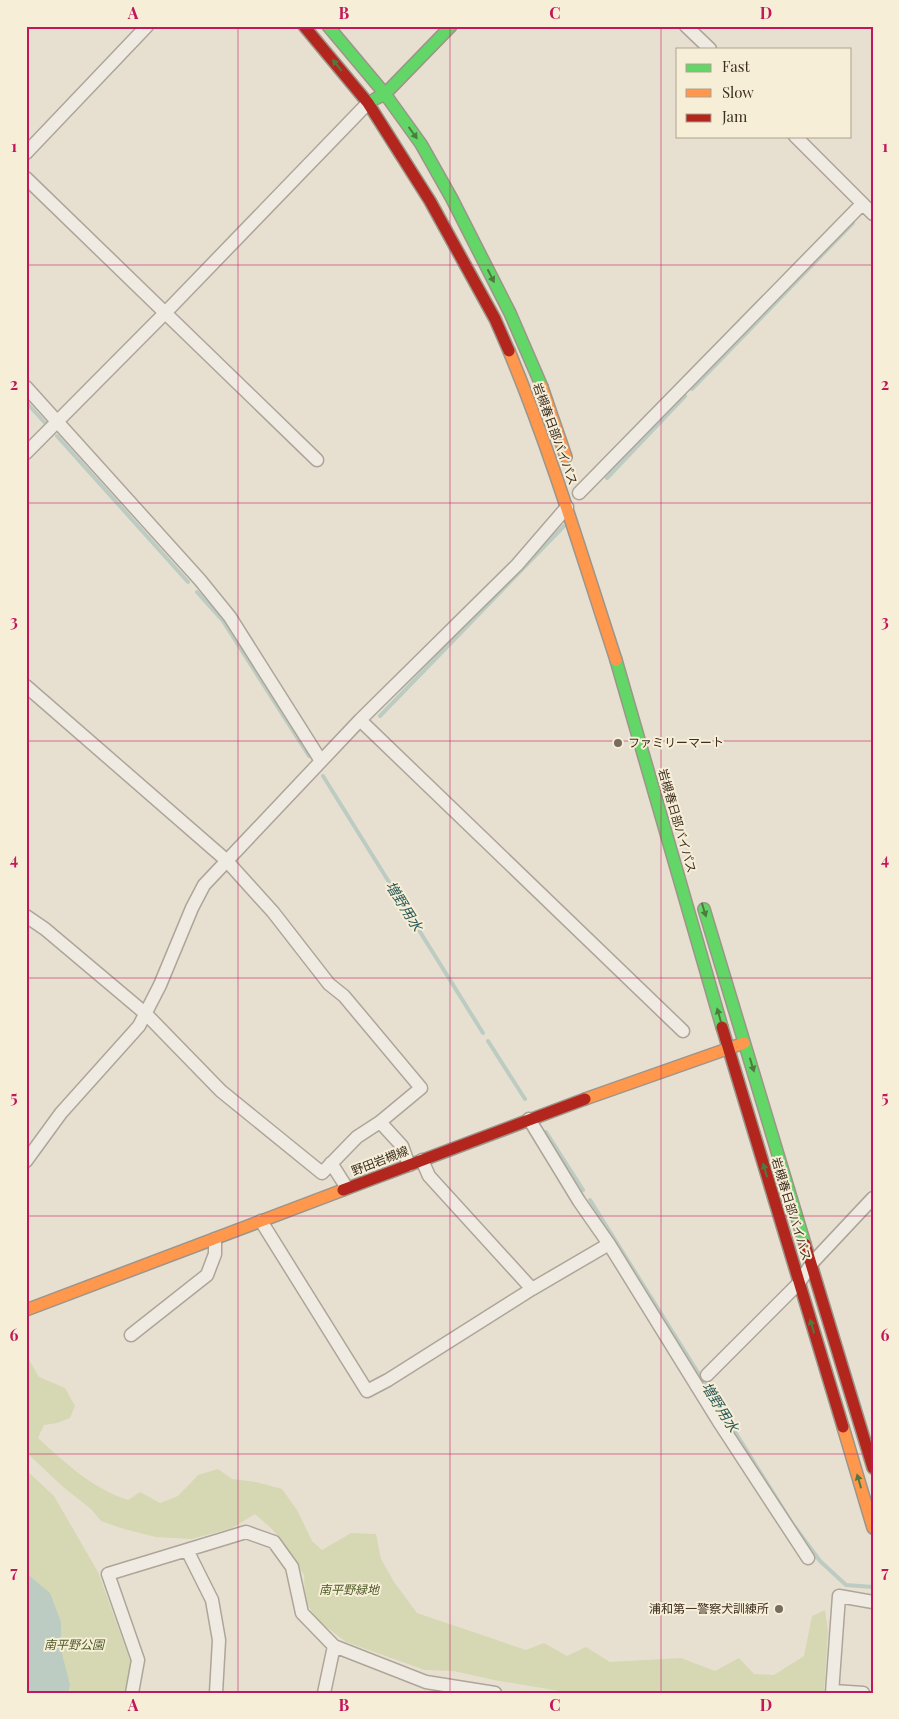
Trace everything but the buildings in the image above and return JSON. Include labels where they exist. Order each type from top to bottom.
[{"type":"main road","name":"岩槻春日部バイパス","points":[[304,26],[368,103],[430,201],[495,319],[529,399],[567,507],[619,671],[728,1048],[873,1528]]},
{"type":"main road","name":"岩槻春日部バイパス","points":[[328,26],[385,94],[421,144],[452,199],[510,313],[544,392],[569,465]]},
{"type":"main road","points":[[368,103],[385,94],[451,26]]},
{"type":"main road","name":"岩槻春日部バイパス","points":[[700,894],[873,1468]]},
{"type":"main road","name":"野田岩槻線","points":[[26,1310],[529,1119],[745,1043]]},
{"type":"street","points":[[26,153],[147,26]]},
{"type":"street","points":[[686,26],[709,48]]},
{"type":"street","points":[[29,445],[57,421],[165,313],[368,103]]},
{"type":"street","points":[[798,138],[873,214]]},
{"type":"street","points":[[26,178],[317,460]]},
{"type":"street","points":[[579,493],[862,204]]},
{"type":"street","points":[[26,387],[200,580],[230,617],[321,761]]},
{"type":"street","points":[[26,1161],[61,1113],[130,1037],[146,1014],[204,884],[360,720],[517,565],[567,507]]},
{"type":"street","points":[[26,686],[226,860],[272,912],[329,984],[344,996],[421,1088],[380,1122],[357,1137],[322,1173],[221,1091],[146,1014],[45,929],[26,916]]},
{"type":"street","points":[[360,720],[683,1031]]},
{"type":"street","points":[[529,1119],[721,1425],[808,1558]]},
{"type":"street","points":[[380,1122],[402,1146],[409,1165]]},
{"type":"street","points":[[422,1160],[429,1176],[532,1289]]},
{"type":"street","points":[[331,1164],[347,1188]]},
{"type":"street","points":[[707,1375],[799,1283],[812,1263],[873,1198]]},
{"type":"street","points":[[261,1221],[367,1391],[388,1380],[532,1289],[609,1244]]},
{"type":"street","points":[[131,1335],[207,1275],[215,1254],[215,1238]]},
{"type":"street","points":[[132,1693],[138,1660],[108,1574],[246,1532],[274,1542],[292,1567],[302,1613],[334,1646],[425,1687],[495,1693]]},
{"type":"street","points":[[187,1550],[212,1600],[219,1640],[216,1693]]},
{"type":"street","points":[[863,1693],[832,1692],[835,1591],[873,1602]]},
{"type":"street","points":[[324,1693],[334,1646]]},
{"type":"green space","name":"南平野緑地","points":[[26,1358],[28,1358],[39,1377],[65,1388],[75,1406],[70,1418],[44,1425],[38,1438],[80,1474],[115,1495],[128,1500],[140,1492],[160,1503],[178,1496],[198,1475],[218,1469],[232,1479],[256,1482],[282,1489],[297,1510],[312,1541],[322,1550],[351,1533],[376,1534],[381,1559],[394,1582],[417,1613],[526,1650],[544,1643],[567,1656],[586,1647],[610,1662],[681,1658],[715,1671],[739,1658],[754,1674],[774,1675],[804,1656],[812,1616],[825,1610],[828,1631],[824,1693],[571,1693],[454,1671],[425,1670],[346,1642],[315,1618],[305,1599],[304,1575],[286,1546],[272,1529],[255,1514],[232,1528],[191,1539],[156,1537],[101,1521],[91,1509],[62,1486],[26,1452]]},
{"type":"green space","name":"南平野公園","points":[[26,1470],[54,1496],[98,1572],[131,1663],[127,1693],[26,1693]]},
{"type":"shaded area","points":[[26,1573],[50,1593],[61,1622],[61,1650],[70,1685],[68,1693],[26,1693]]},
{"type":"waterway","points":[[692,389],[853,223]]},
{"type":"waterway","points":[[607,478],[685,396]]},
{"type":"waterway","points":[[26,402],[46,424]]},
{"type":"waterway","points":[[57,436],[188,582]]},
{"type":"waterway","points":[[380,716],[564,526]]},
{"type":"waterway","points":[[197,592],[223,621],[309,756]]},
{"type":"waterway","name":"増野用水","points":[[323,776],[483,1033]]},
{"type":"waterway","name":"増野用水","points":[[488,1041],[525,1099]]},
{"type":"waterway","name":"増野用水","points":[[546,1132],[583,1190]]},
{"type":"waterway","name":"増野用水","points":[[590,1200],[792,1523],[820,1561],[846,1585],[873,1587]]},
{"type":"traffic: fast","points":[[328,26],[385,94],[421,144],[452,199],[510,313],[542,387]]},
{"type":"traffic: fast","points":[[375,99],[385,94],[451,26]]},
{"type":"traffic: fast","points":[[616,660],[722,1027]]},
{"type":"traffic: fast","points":[[704,909],[805,1244]]},
{"type":"traffic: slow","points":[[509,351],[552,466],[616,660]]},
{"type":"traffic: slow","points":[[542,387],[566,457]]},
{"type":"traffic: slow","points":[[585,1099],[744,1043]]},
{"type":"traffic: slow","points":[[26,1310],[343,1190]]},
{"type":"traffic: slow","points":[[843,1427],[873,1528]]},
{"type":"traffic: jam","points":[[304,26],[368,103],[430,201],[495,319],[509,351]]},
{"type":"traffic: jam","points":[[722,1027],[843,1427]]},
{"type":"traffic: jam","points":[[343,1190],[585,1099]]},
{"type":"traffic: jam","points":[[805,1244],[873,1468]]},
{"type":"place","name":"ファミリーマート","points":[[618,743]]},
{"type":"place","name":"浦和第一警察犬訓練所","points":[[779,1609]]}]
